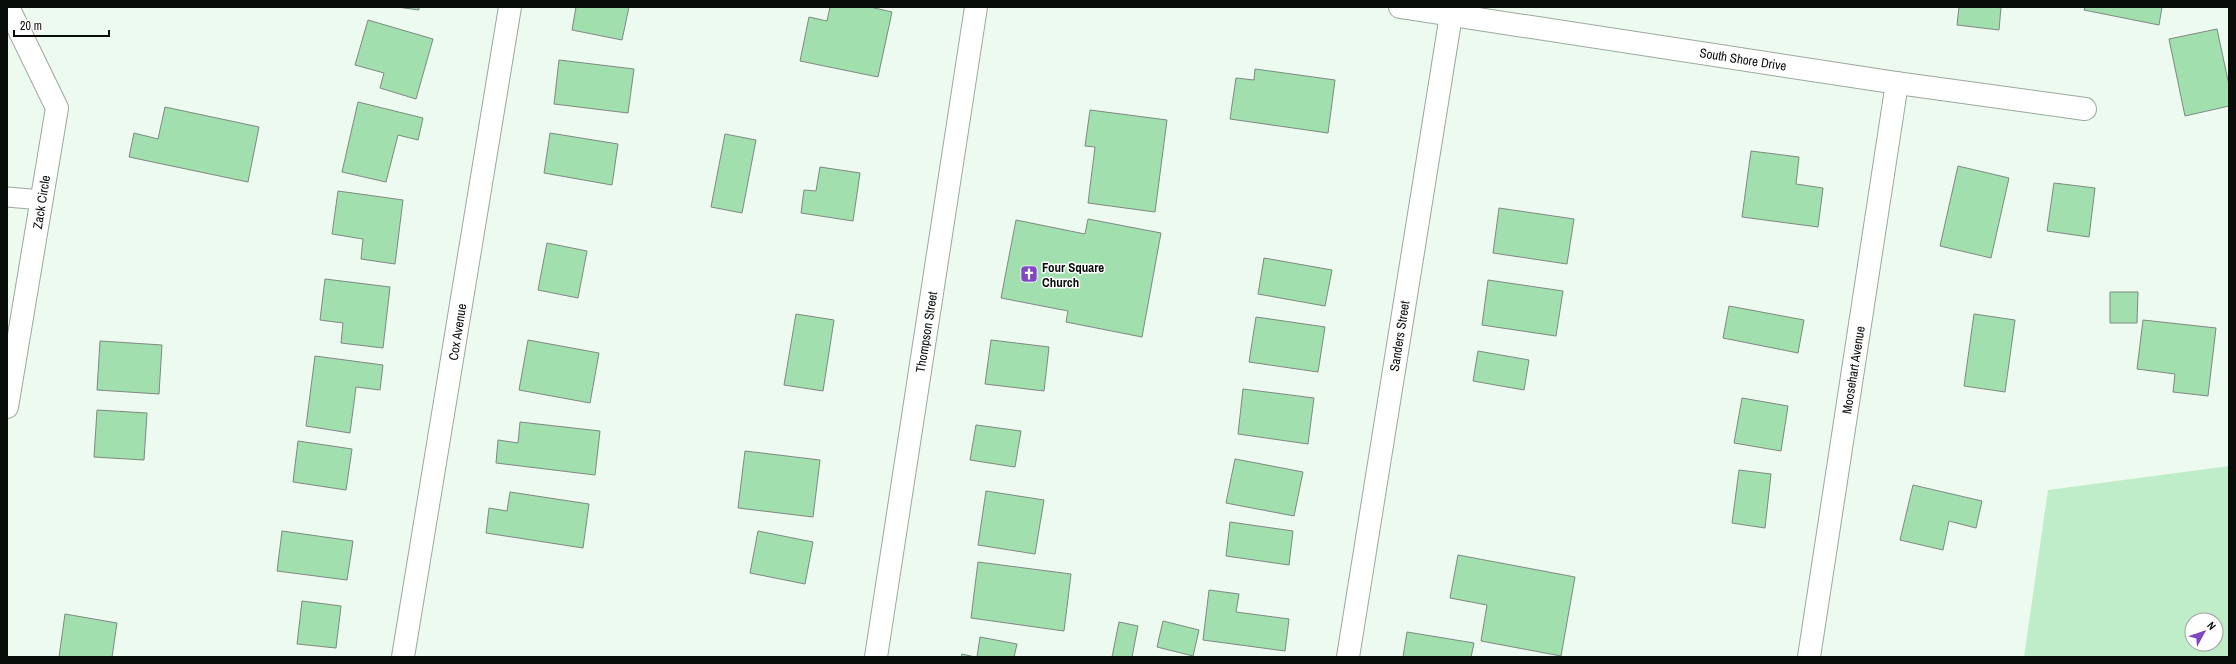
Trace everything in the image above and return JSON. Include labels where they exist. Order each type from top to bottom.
[{"type":"street","name":"Zack Circle","points":[[7,407],[57,108],[8,7]]},
{"type":"street","name":"Cox Avenue","points":[[403,657],[510,7]]},
{"type":"street","name":"Thompson Street","points":[[876,657],[976,7]]},
{"type":"street","name":"South Shore Drive","points":[[1400,7],[1897,83],[2085,109]]},
{"type":"street","name":"Sanders Street","points":[[1348,657],[1451,15]]},
{"type":"street","name":"Moosehart Avenue","points":[[1809,657],[1897,83]]},
{"type":"lane","points":[[7,197],[42,200]]},
{"type":"green space","points":[[2229,466],[2229,657],[2024,657],[2048,490]]},
{"type":"building","points":[[397,7],[419,7],[419,10]]},
{"type":"building","points":[[576,7],[629,7],[622,40],[572,30]]},
{"type":"building","points":[[830,7],[870,7],[892,12],[878,77],[800,61],[809,17],[827,21]]},
{"type":"building","points":[[1959,7],[2001,7],[1999,30],[1957,25]]},
{"type":"building","points":[[2085,7],[2162,7],[2159,25],[2084,10]]},
{"type":"building","points":[[368,20],[433,39],[416,99],[380,88],[384,73],[355,65]]},
{"type":"building","points":[[2217,29],[2229,85],[2229,106],[2185,116],[2169,39]]},
{"type":"building","points":[[559,60],[634,69],[628,113],[554,104]]},
{"type":"building","points":[[1255,69],[1335,80],[1328,133],[1230,119],[1236,78],[1254,80]]},
{"type":"building","points":[[358,102],[423,118],[418,140],[398,135],[386,182],[342,172]]},
{"type":"building","points":[[165,107],[259,127],[248,182],[129,157],[134,133],[158,139]]},
{"type":"building","points":[[1090,110],[1167,120],[1155,212],[1088,203],[1095,147],[1085,146]]},
{"type":"building","points":[[550,133],[618,144],[612,185],[544,173]]},
{"type":"building","points":[[725,134],[756,140],[742,213],[711,207]]},
{"type":"building","points":[[1751,151],[1799,157],[1796,184],[1823,188],[1818,227],[1742,217]]},
{"type":"building","points":[[1958,166],[2009,178],[1991,258],[1940,246]]},
{"type":"building","points":[[820,167],[860,173],[853,221],[801,213],[804,190],[816,191]]},
{"type":"building","points":[[2054,183],[2095,188],[2089,237],[2047,231]]},
{"type":"building","points":[[338,191],[403,200],[395,264],[361,259],[363,239],[332,234]]},
{"type":"building","points":[[1499,208],[1574,219],[1567,264],[1493,253]]},
{"type":"building","points":[[1088,219],[1161,233],[1142,337],[1066,322],[1068,311],[1001,298],[1016,220],[1085,234]]},
{"type":"building","points":[[547,243],[587,251],[578,298],[538,290]]},
{"type":"building","points":[[1264,258],[1332,270],[1325,306],[1258,294]]},
{"type":"building","points":[[325,279],[390,287],[383,348],[341,343],[343,323],[320,320]]},
{"type":"building","points":[[1488,280],[1563,291],[1556,336],[1482,325]]},
{"type":"building","points":[[2110,292],[2138,292],[2137,323],[2110,323]]},
{"type":"building","points":[[1729,306],[1804,320],[1798,353],[1723,338]]},
{"type":"building","points":[[796,314],[834,320],[823,391],[784,385]]},
{"type":"building","points":[[1974,314],[2015,320],[2005,392],[1964,386]]},
{"type":"building","points":[[1256,317],[1325,327],[1318,372],[1249,362]]},
{"type":"building","points":[[2143,320],[2216,328],[2208,396],[2173,392],[2175,374],[2137,369]]},
{"type":"building","points":[[528,340],[599,353],[590,403],[519,390]]},
{"type":"building","points":[[991,340],[1049,347],[1044,391],[985,384]]},
{"type":"building","points":[[100,341],[162,345],[159,394],[97,390]]},
{"type":"building","points":[[1478,351],[1529,360],[1524,390],[1473,381]]},
{"type":"building","points":[[315,356],[383,365],[380,390],[356,387],[350,433],[306,426]]},
{"type":"building","points":[[1243,389],[1314,398],[1308,444],[1238,434]]},
{"type":"building","points":[[1742,398],[1788,406],[1781,451],[1734,443]]},
{"type":"building","points":[[97,410],[147,413],[144,460],[94,457]]},
{"type":"building","points":[[520,422],[600,431],[595,475],[496,463],[498,440],[518,443]]},
{"type":"building","points":[[976,425],[1021,431],[1015,467],[970,460]]},
{"type":"building","points":[[298,441],[352,449],[346,490],[293,482]]},
{"type":"building","points":[[745,451],[820,460],[813,517],[738,508]]},
{"type":"building","points":[[1235,459],[1303,472],[1294,516],[1226,503]]},
{"type":"building","points":[[1739,470],[1771,474],[1765,528],[1732,523]]},
{"type":"building","points":[[1913,485],[1982,501],[1976,528],[1949,521],[1943,550],[1900,540]]},
{"type":"building","points":[[986,491],[1044,500],[1035,554],[978,545]]},
{"type":"building","points":[[510,492],[589,504],[583,548],[486,533],[489,508],[507,511]]},
{"type":"building","points":[[1230,522],[1293,531],[1289,565],[1226,556]]},
{"type":"building","points":[[282,531],[353,541],[347,580],[277,571]]},
{"type":"building","points":[[758,531],[813,542],[805,584],[750,573]]},
{"type":"building","points":[[1458,555],[1575,577],[1561,656],[1481,641],[1487,605],[1450,598]]},
{"type":"building","points":[[978,562],[1071,574],[1064,631],[971,618]]},
{"type":"building","points":[[1209,590],[1239,594],[1236,612],[1289,619],[1285,651],[1203,640]]},
{"type":"building","points":[[302,601],[341,606],[336,648],[297,644]]},
{"type":"building","points":[[65,614],[117,623],[112,657],[59,657]]},
{"type":"building","points":[[1163,621],[1199,630],[1193,656],[1157,647]]},
{"type":"building","points":[[1119,622],[1138,626],[1132,657],[1112,657]]},
{"type":"building","points":[[1407,632],[1474,643],[1471,657],[1403,657]]},
{"type":"building","points":[[980,637],[1017,644],[1014,657],[977,657]]},
{"type":"building","points":[[962,654],[975,657],[961,657]]},
{"type":"place","name":"Four Square Church","points":[[1029,274]]}]
